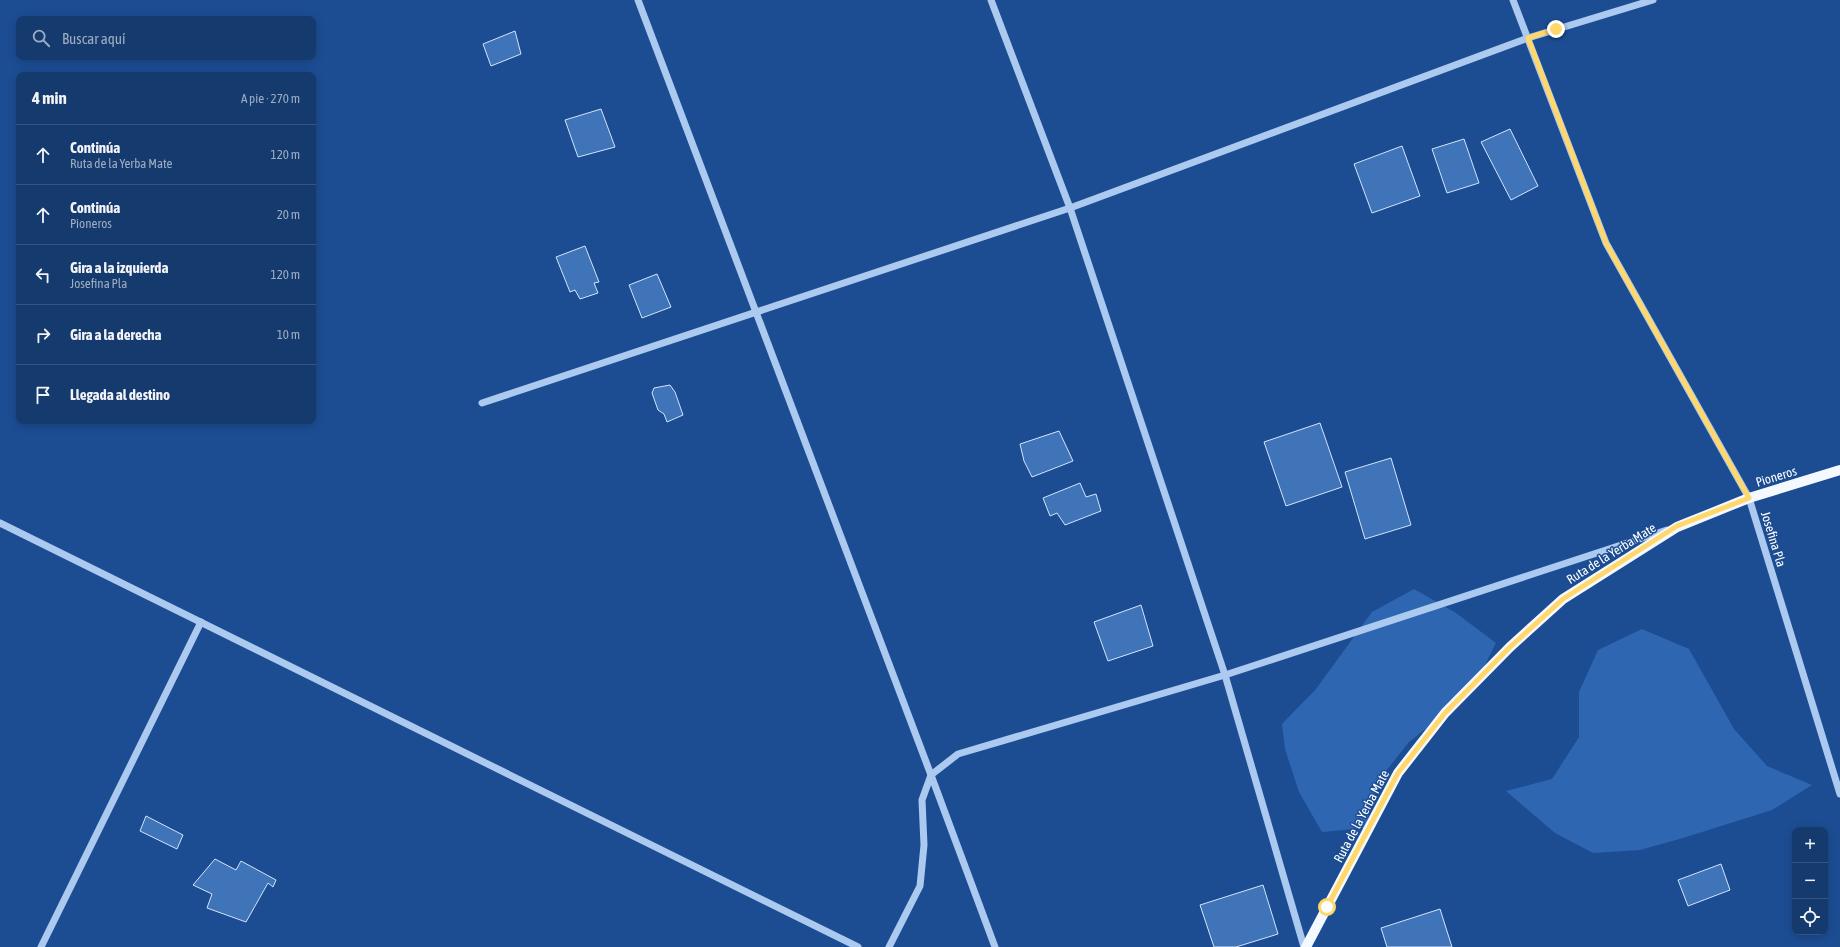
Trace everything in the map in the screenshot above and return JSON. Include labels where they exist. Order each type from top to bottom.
[{"type":"main road","name":"Pioneros","points":[[1677,526],[1749,498],[1840,470]]},
{"type":"main road","name":"Ruta de la Yerba Mate","points":[[1305,947],[1398,773],[1445,713],[1510,647],[1563,599],[1677,526]]},
{"type":"street","points":[[638,0],[995,947]]},
{"type":"street","points":[[991,0],[1070,208],[1225,675],[1305,947]]},
{"type":"street","name":"Josefina Pla","points":[[1513,0],[1606,243],[1749,498],[1840,794]]},
{"type":"street","points":[[482,403],[1070,208],[1528,38],[1653,0]]},
{"type":"street","points":[[0,523],[858,947]]},
{"type":"street","points":[[889,947],[920,886],[924,845],[922,800],[931,775],[958,754],[1225,675],[1677,526]]},
{"type":"street","points":[[41,947],[201,622]]},
{"type":"shaded area","points":[[1414,589],[1456,613],[1496,643],[1476,683],[1443,715],[1409,742],[1379,780],[1365,828],[1322,832],[1299,792],[1285,749],[1282,724],[1316,689],[1372,612]]},
{"type":"shaded area","points":[[1642,629],[1689,649],[1734,729],[1767,766],[1812,785],[1772,810],[1683,838],[1640,850],[1593,853],[1555,833],[1506,791],[1552,779],[1579,737],[1579,692],[1598,650]]},
{"type":"building","points":[[515,31],[521,54],[491,66],[483,44]]},
{"type":"building","points":[[601,109],[615,147],[578,157],[565,120]]},
{"type":"building","points":[[1510,129],[1538,186],[1511,200],[1481,142]]},
{"type":"building","points":[[1464,139],[1479,183],[1447,193],[1432,149]]},
{"type":"building","points":[[1402,146],[1420,196],[1372,213],[1354,164]]},
{"type":"building","points":[[585,246],[599,282],[594,283],[598,293],[580,299],[575,290],[570,292],[556,257]]},
{"type":"building","points":[[657,274],[671,307],[642,318],[629,285]]},
{"type":"building","points":[[670,385],[675,392],[683,415],[667,422],[664,414],[658,410],[652,393],[654,388]]},
{"type":"building","points":[[1320,423],[1342,487],[1286,506],[1264,442]]},
{"type":"building","points":[[1059,431],[1073,461],[1032,477],[1024,461],[1020,444]]},
{"type":"building","points":[[1391,458],[1411,525],[1365,539],[1345,472]]},
{"type":"building","points":[[1080,483],[1086,497],[1096,494],[1101,511],[1065,525],[1057,513],[1050,516],[1043,498]]},
{"type":"building","points":[[1141,605],[1153,646],[1108,661],[1094,622]]},
{"type":"building","points":[[146,816],[183,835],[177,849],[140,831]]},
{"type":"building","points":[[215,859],[236,870],[241,861],[276,880],[273,887],[268,883],[246,922],[207,908],[212,894],[193,885]]},
{"type":"building","points":[[1721,864],[1730,890],[1688,906],[1678,880]]},
{"type":"building","points":[[1263,885],[1278,934],[1236,947],[1214,947],[1200,905]]},
{"type":"building","points":[[1440,909],[1452,947],[1387,947],[1381,928]]},
{"type":"route","points":[[1327,907],[1398,773],[1445,713],[1510,647],[1563,599],[1677,526],[1749,498],[1606,243],[1528,38],[1556,29]]}]
